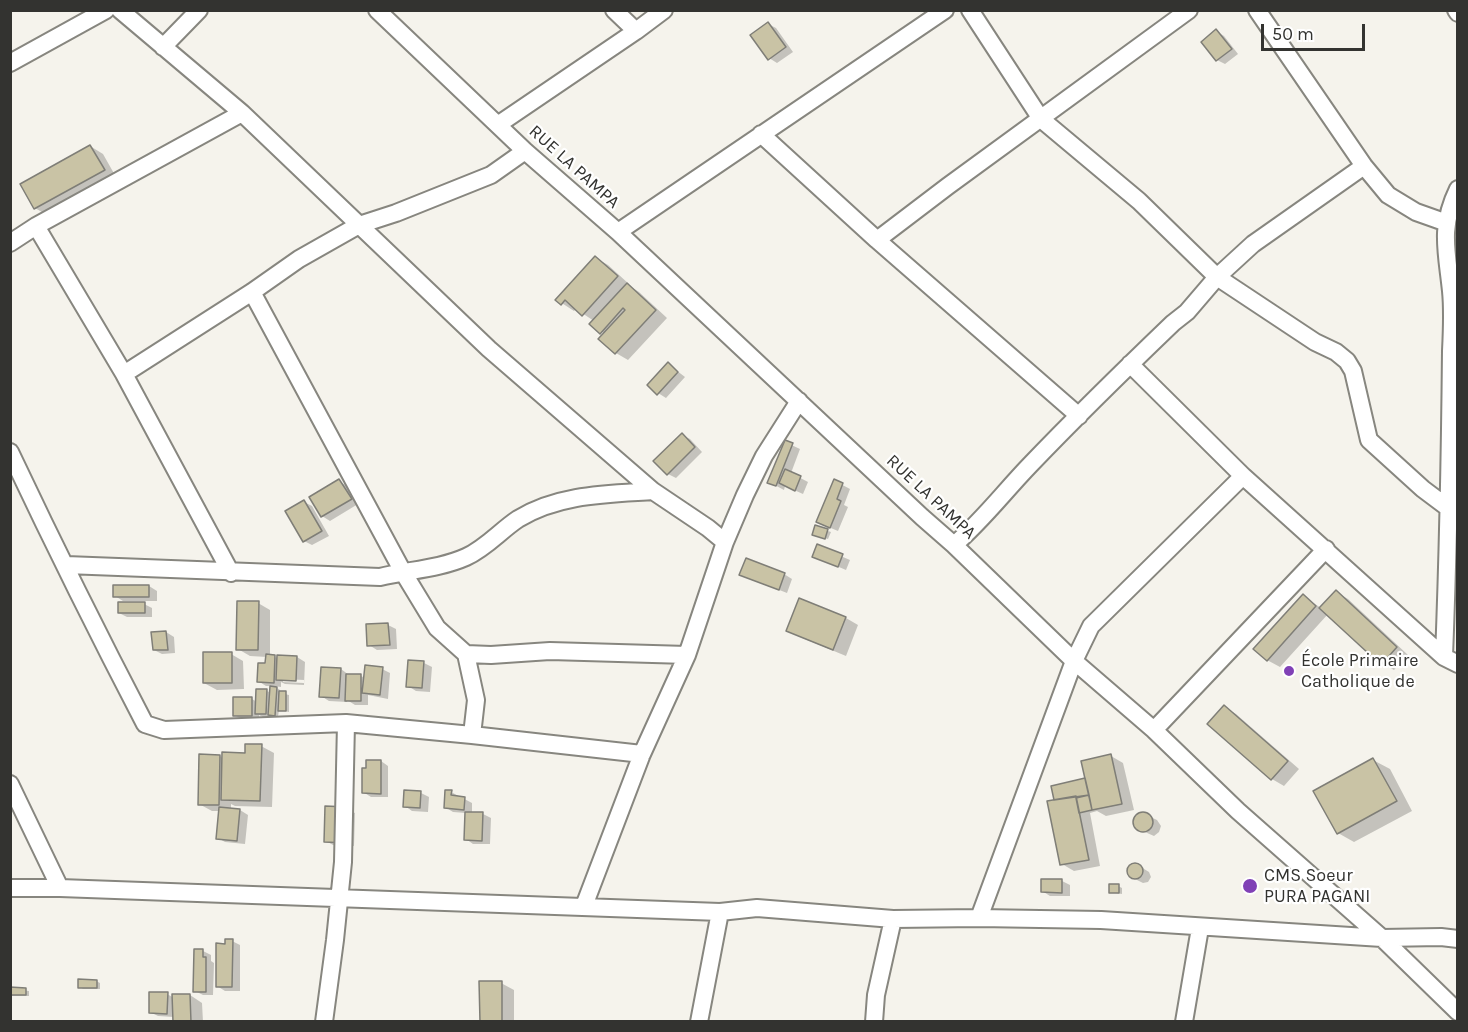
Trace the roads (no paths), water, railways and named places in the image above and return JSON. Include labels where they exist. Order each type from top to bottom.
[{"type":"street","points":[[10,63],[106,10]]},
{"type":"street","points":[[120,10],[242,113],[489,349],[653,491],[725,542]]},
{"type":"street","points":[[163,47],[199,10]]},
{"type":"street","name":"RUE LA PAMPA","points":[[378,10],[525,151],[618,232],[954,545],[1074,661],[1154,730],[1238,811],[1382,938],[1458,1012]]},
{"type":"street","points":[[614,10],[636,31]]},
{"type":"street","points":[[499,124],[664,10]]},
{"type":"street","points":[[618,232],[945,10]]},
{"type":"street","points":[[970,10],[1041,119],[1139,201],[1217,277],[1347,361],[1353,371],[1369,440],[1423,489],[1447,507]]},
{"type":"street","points":[[877,240],[1189,10]]},
{"type":"street","points":[[1257,10],[1364,166],[1388,195],[1416,212],[1447,223]]},
{"type":"street","points":[[10,243],[36,226],[242,113]]},
{"type":"street","points":[[761,134],[877,240],[1079,416]]},
{"type":"street","points":[[124,374],[299,259],[359,225],[396,213],[491,175],[525,151]]},
{"type":"street","points":[[954,545],[967,534],[1091,401],[1187,312],[1217,277],[1252,244],[1364,166]]},
{"type":"street","points":[[1451,661],[1447,507],[1454,294],[1444,242],[1451,203],[1458,189]]},
{"type":"street","points":[[36,226],[124,374],[231,573]]},
{"type":"street","points":[[252,292],[403,572],[437,628],[466,654],[476,700],[472,735]]},
{"type":"street","points":[[1130,364],[1243,476],[1451,661]]},
{"type":"street","points":[[584,906],[642,754],[687,655],[725,542],[764,456],[799,401]]},
{"type":"street","points":[[10,452],[50,537],[145,724],[164,730],[346,723],[642,754]]},
{"type":"street","points":[[979,918],[1074,661],[1091,626],[1243,476]]},
{"type":"street","points":[[66,565],[380,577],[429,568],[466,557],[518,519],[549,504],[600,494],[653,491]]},
{"type":"street","points":[[1154,730],[1326,549]]},
{"type":"street","points":[[466,654],[491,655],[550,651],[687,655]]},
{"type":"street","points":[[324,1022],[343,862],[346,723]]},
{"type":"street","points":[[10,784],[60,888]]},
{"type":"street","points":[[10,888],[720,912],[757,908],[893,919],[1101,920],[1382,938],[1458,939]]},
{"type":"street","points":[[699,1022],[720,912]]},
{"type":"street","points":[[874,1022],[876,995],[893,919]]},
{"type":"street","points":[[1184,1022],[1200,928]]},
{"type":"place","name":"École Primaire Catholique de","points":[[1289,671]]},
{"type":"place","name":"CMS Soeur PURA PAGANI","points":[[1250,886]]}]
